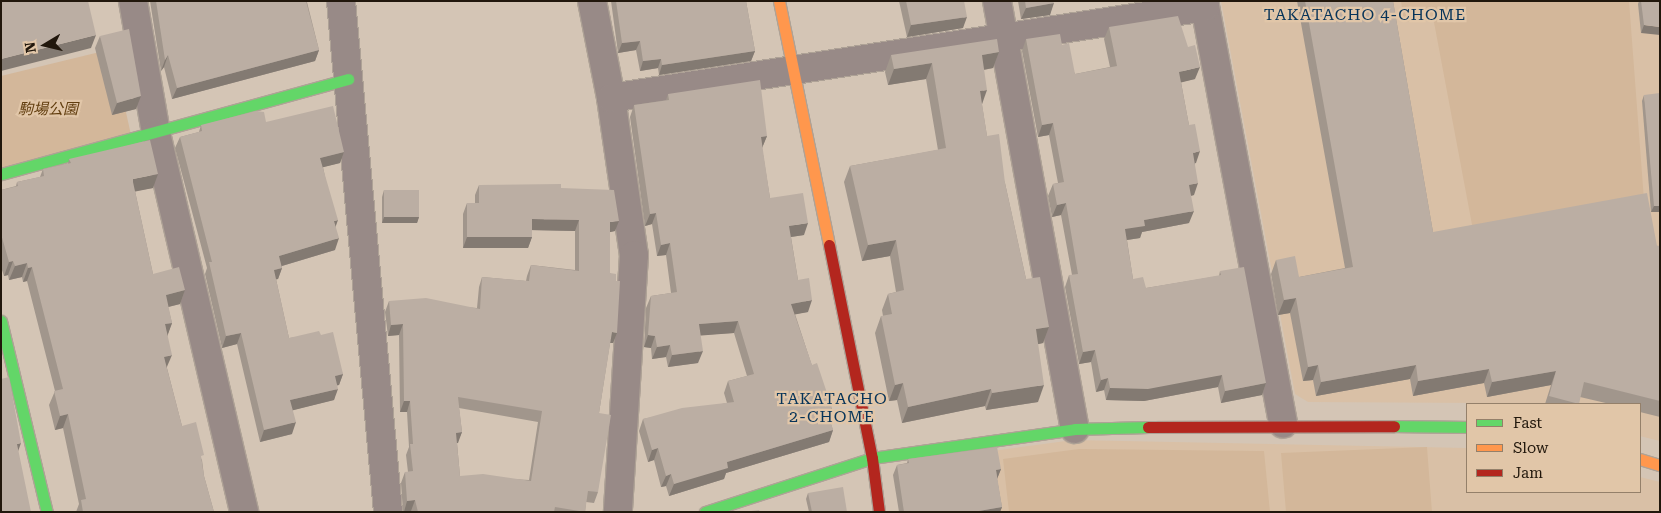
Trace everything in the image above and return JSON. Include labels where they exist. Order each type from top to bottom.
[{"type":"street","points":[[133,1],[156,134],[244,512]]},
{"type":"street","points":[[341,1],[388,512]]},
{"type":"street","points":[[592,1],[611,98],[634,256],[618,512]]},
{"type":"street","points":[[779,1],[872,458],[879,512]]},
{"type":"street","points":[[997,1],[1075,429]]},
{"type":"street","points":[[611,98],[1004,38],[1205,4],[1283,424]]},
{"type":"street","points":[[1,174],[156,134],[348,78]]},
{"type":"street","points":[[1,321],[48,512]]},
{"type":"street","points":[[705,512],[872,458],[1075,429],[1283,424],[1466,427]]},
{"type":"street","points":[[1641,459],[1660,464]]},
{"type":"shaded area","points":[[1221,1],[1660,1],[1660,441],[1641,436],[1641,403],[1308,402],[1295,394]]},
{"type":"shaded area","points":[[1073,440],[1466,448],[1466,493],[1641,493],[1641,477],[1660,482],[1660,512],[998,512],[993,451]]},
{"type":"green space","points":[[1401,1],[1629,1],[1644,200],[1473,230],[1433,17],[1404,22]]},
{"type":"green space","name":"駒場公園","points":[[112,49],[131,135],[1,168],[1,76]]},
{"type":"green space","points":[[1427,447],[1432,512],[1286,512],[1281,453]]},
{"type":"green space","points":[[1079,449],[1264,451],[1270,512],[1009,512],[1003,459]]},
{"type":"building","points":[[1,1],[88,1],[96,35],[1,59]]},
{"type":"building","points":[[156,1],[306,1],[319,50],[177,88],[168,55],[165,60]]},
{"type":"building","points":[[616,1],[746,1],[755,51],[662,65],[661,59],[643,61],[640,41],[622,43]]},
{"type":"building","points":[[906,1],[964,1],[967,17],[911,25]]},
{"type":"building","points":[[1025,1],[1053,1],[1054,3],[1026,8]]},
{"type":"building","points":[[1305,1],[1393,1],[1433,232],[1647,193],[1657,246],[1660,246],[1660,401],[1584,382],[1579,403],[1549,396],[1556,371],[1492,382],[1489,369],[1418,381],[1416,365],[1321,382],[1318,365],[1308,367],[1296,298],[1284,300],[1276,260],[1295,256],[1299,277],[1353,267]]},
{"type":"building","points":[[1641,1],[1660,1],[1660,27],[1644,25]]},
{"type":"building","points":[[1178,16],[1188,47],[1195,45],[1200,67],[1179,72],[1189,125],[1195,124],[1200,151],[1193,153],[1198,183],[1189,185],[1194,211],[1144,220],[1145,226],[1125,229],[1133,279],[1143,277],[1146,288],[1221,275],[1220,271],[1244,267],[1266,383],[1225,391],[1222,375],[1148,389],[1110,388],[1108,378],[1101,380],[1095,350],[1083,352],[1069,275],[1078,274],[1066,203],[1057,205],[1053,184],[1064,182],[1053,123],[1042,125],[1026,39],[1060,34],[1062,45],[1069,43],[1075,74],[1117,66],[1109,27]]},
{"type":"building","points":[[129,29],[141,96],[117,103],[100,36]]},
{"type":"building","points":[[997,39],[999,52],[982,55],[987,90],[980,91],[987,136],[999,134],[1005,183],[1026,279],[1040,277],[1049,327],[1036,329],[1044,385],[992,393],[991,389],[908,407],[903,383],[895,385],[881,316],[892,314],[888,294],[904,290],[896,240],[868,245],[850,166],[946,148],[932,63],[894,69],[891,55]]},
{"type":"building","points":[[760,80],[767,136],[761,137],[770,198],[803,193],[808,223],[789,226],[798,280],[809,278],[812,300],[791,304],[812,365],[817,363],[832,408],[827,410],[833,430],[727,462],[728,468],[674,484],[671,474],[666,476],[658,448],[652,450],[643,419],[682,408],[734,402],[728,381],[754,374],[738,321],[699,324],[703,351],[672,355],[670,345],[657,347],[655,336],[648,335],[651,296],[677,292],[670,243],[661,245],[656,213],[650,214],[634,105],[669,100],[668,94]]},
{"type":"building","points":[[1660,93],[1660,206],[1654,206],[1644,95]]},
{"type":"building","points":[[333,106],[344,152],[320,158],[338,220],[334,221],[339,238],[279,256],[282,268],[274,270],[289,338],[319,331],[321,335],[333,332],[343,374],[335,376],[338,389],[290,400],[296,422],[264,430],[241,333],[226,336],[209,262],[212,262],[180,137],[202,131],[201,125],[256,111],[264,112],[266,122]]},
{"type":"building","points":[[150,140],[158,174],[133,179],[133,182],[153,274],[179,267],[185,290],[166,295],[172,323],[165,324],[172,355],[164,357],[182,426],[196,422],[204,455],[201,456],[204,476],[214,512],[83,512],[81,500],[86,499],[68,414],[60,416],[54,391],[63,389],[32,267],[28,268],[27,263],[15,266],[13,261],[9,262],[1,234],[1,190],[18,186],[17,182],[44,176],[43,169],[71,163],[69,159]]},
{"type":"building","points":[[561,184],[561,188],[614,190],[619,221],[610,222],[610,273],[616,274],[616,281],[620,281],[617,333],[612,332],[599,413],[611,415],[598,492],[588,491],[585,512],[555,507],[554,512],[418,512],[415,500],[407,501],[405,472],[413,471],[410,444],[413,444],[410,401],[404,401],[403,324],[391,325],[389,301],[426,298],[480,309],[482,277],[529,281],[531,265],[579,271],[579,220],[532,219],[532,237],[467,237],[467,203],[479,203],[479,185]],"holes":[[[458,397],[542,411],[531,481],[483,474],[460,476],[456,433],[462,432]]]},
{"type":"building","points":[[384,190],[419,190],[419,217],[384,217]]},
{"type":"building","points":[[9,377],[21,443],[17,444],[31,512],[1,512],[1,379]]},
{"type":"building","points":[[997,447],[1001,469],[996,470],[1002,507],[973,512],[904,512],[897,465],[909,463],[908,459]]},
{"type":"building","points":[[843,487],[847,512],[812,512],[808,493]]},
{"type":"building","points":[[759,510],[760,512],[744,512]]},
{"type":"traffic: fast","points":[[1,174],[348,79]]},
{"type":"traffic: fast","points":[[1,321],[47,512]]},
{"type":"traffic: fast","points":[[1394,426],[1466,427]]},
{"type":"traffic: fast","points":[[705,512],[872,458],[1075,429],[1148,427]]},
{"type":"traffic: slow","points":[[779,1],[829,245]]},
{"type":"traffic: slow","points":[[1641,459],[1660,465]]},
{"type":"traffic: jam","points":[[829,245],[872,458],[879,512]]},
{"type":"traffic: jam","points":[[1148,427],[1394,426]]},
{"type":"district","name":"TAKATACHO 4-CHOME","points":[[1365,15]]},
{"type":"district","name":"TAKATACHO 2-CHOME","points":[[832,408]]}]
